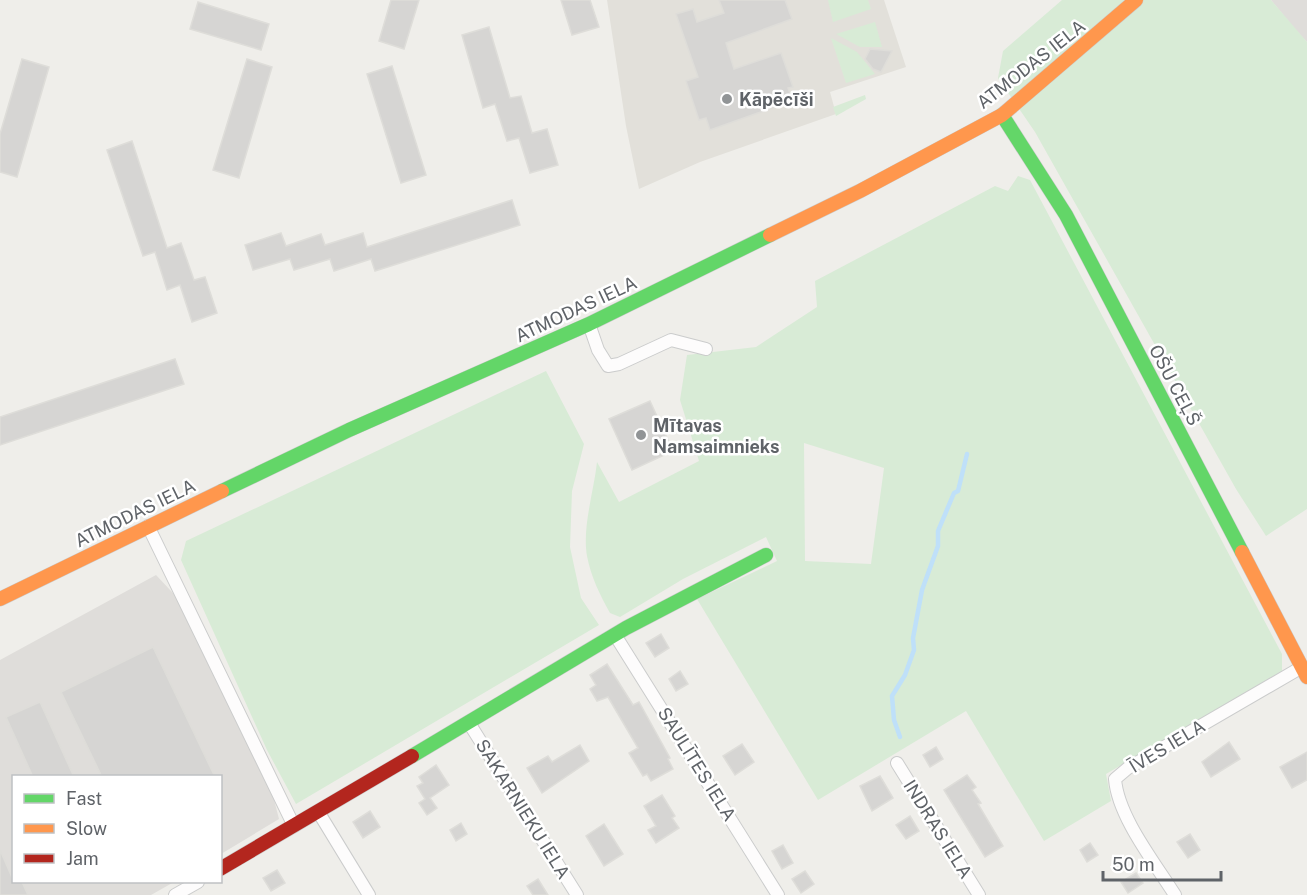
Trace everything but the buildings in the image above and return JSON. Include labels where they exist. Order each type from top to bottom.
[{"type":"main road","name":"ATMODAS IELA","points":[[0,598],[349,430],[589,324],[860,191],[1002,115],[1091,41],[1136,0]]},
{"type":"main road","name":"OŠU CEĻŠ","points":[[1002,115],[1066,215],[1304,672]]},
{"type":"main road","points":[[222,868],[319,813],[703,584],[765,555]]},
{"type":"street","points":[[589,324],[598,350],[608,366],[619,364],[671,340],[706,349]]},
{"type":"street","points":[[148,526],[294,826]]},
{"type":"street","name":"SAULĪTES IELA","points":[[615,635],[778,895]]},
{"type":"street","name":"ĪVES IELA","points":[[1175,895],[1130,823],[1116,794],[1115,779],[1128,768],[1304,672]]},
{"type":"street","name":"SAKARNIEKU IELA","points":[[469,723],[577,895]]},
{"type":"street","name":"INDRAS IELA","points":[[897,763],[979,895]]},
{"type":"street","points":[[319,813],[369,895]]},
{"type":"street","points":[[176,895],[196,883]]},
{"type":"shaded area","name":"Kāpēcīši","points":[[607,0],[884,0],[906,67],[830,92],[836,114],[700,162],[639,189],[626,126]]},
{"type":"shaded area","points":[[1271,0],[1307,0],[1307,42],[1295,29]]},
{"type":"shaded area","points":[[156,575],[187,608],[272,792],[279,819],[222,853],[222,775],[12,775],[12,883],[172,883],[151,895],[0,895],[0,660]]},
{"type":"green space","points":[[828,0],[868,0],[871,9],[833,22]]},
{"type":"green space","points":[[1062,0],[1271,0],[1307,42],[1307,509],[1266,536],[1236,489],[1035,132],[998,78],[1003,51]]},
{"type":"green space","points":[[875,22],[882,47],[860,47],[836,34]]},
{"type":"green space","points":[[831,38],[857,52],[875,74],[846,83]]},
{"type":"green space","points":[[865,95],[866,99],[836,116],[833,107]]},
{"type":"green space","points":[[1018,176],[1030,180],[1282,654],[1282,671],[1106,774],[1111,801],[1044,841],[966,711],[818,800],[697,599],[777,561],[766,537],[683,579],[620,617],[610,613],[599,593],[593,579],[586,545],[587,521],[597,462],[619,502],[699,461],[680,400],[687,355],[756,347],[817,307],[815,281],[995,186],[1008,191]],"holes":[[[804,443],[884,468],[871,564],[805,561]]]},
{"type":"green space","points":[[546,371],[584,444],[572,491],[570,547],[581,598],[599,625],[296,804],[267,750],[181,560],[186,541]]},
{"type":"waterway","points":[[900,737],[894,720],[892,696],[905,675],[914,650],[913,638],[922,590],[938,546],[938,531],[954,493],[958,491],[967,454]]},
{"type":"traffic: fast","points":[[1002,115],[1066,215],[1242,552]]},
{"type":"traffic: fast","points":[[222,491],[349,430],[589,324],[770,235]]},
{"type":"traffic: fast","points":[[412,756],[626,628],[766,555]]},
{"type":"traffic: slow","points":[[770,235],[860,191],[1002,115],[1136,0]]},
{"type":"traffic: slow","points":[[0,599],[222,491]]},
{"type":"traffic: slow","points":[[1242,552],[1307,677]]},
{"type":"traffic: jam","points":[[222,868],[412,756]]},
{"type":"place","name":"Kāpēcīši","points":[[727,99]]},
{"type":"place","name":"Mītavas Namsaimnieks","points":[[641,435]]}]
